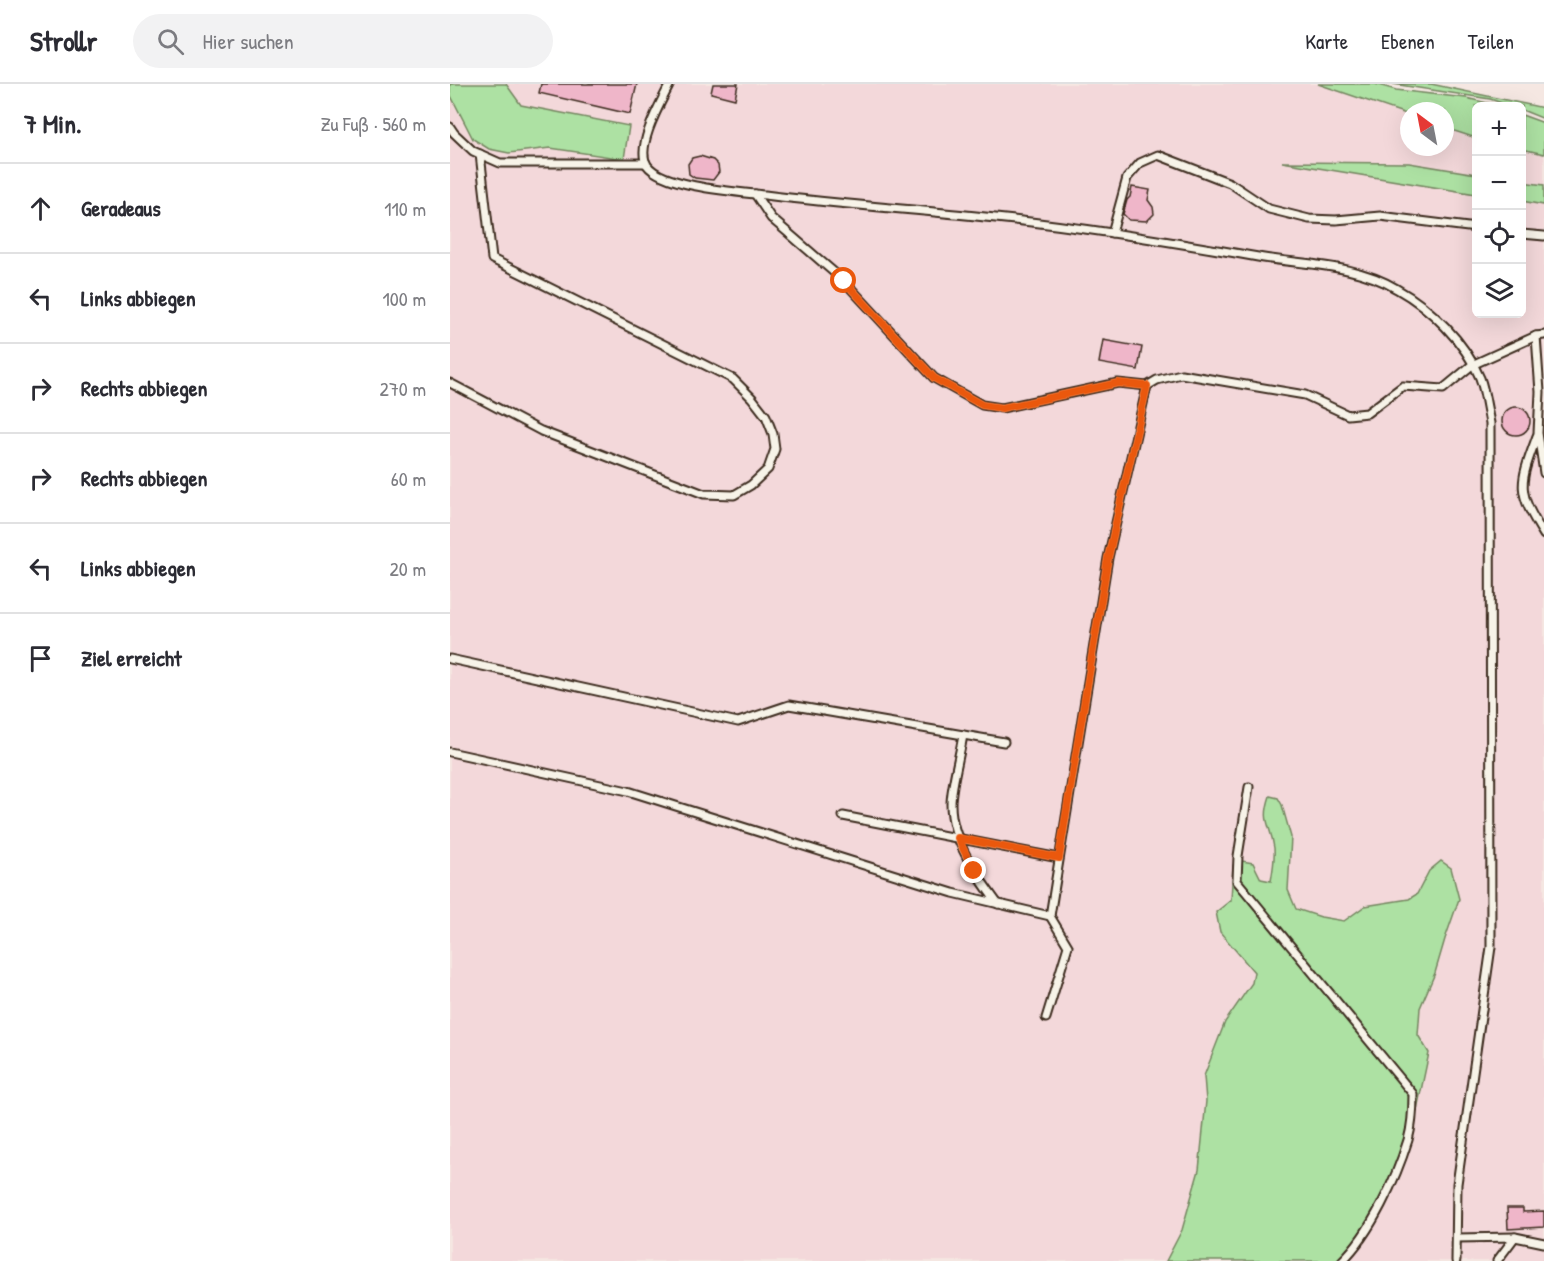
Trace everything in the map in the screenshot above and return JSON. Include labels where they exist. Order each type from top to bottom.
[{"type":"lane","points":[[670,84],[645,141],[644,153],[646,163],[661,176],[672,180],[713,189],[838,204],[1005,219],[1112,233],[1293,263],[1349,269],[1396,288],[1432,313],[1463,349],[1480,379],[1490,423],[1491,947],[1457,1184],[1456,1261]]},
{"type":"lane","points":[[450,127],[473,152],[500,163],[646,163]]},
{"type":"lane","points":[[450,383],[542,432],[704,494],[734,495],[751,485],[768,469],[774,449],[773,435],[766,416],[733,379],[492,259],[480,154]]},
{"type":"lane","points":[[1112,233],[1127,178],[1140,163],[1158,155],[1230,183],[1269,209],[1309,219],[1380,216],[1472,228]]},
{"type":"lane","points":[[755,194],[771,218],[844,281],[934,378],[982,405],[1002,408],[1118,383],[1147,386],[1157,380],[1181,374],[1305,395],[1347,415],[1367,413],[1403,386],[1443,389],[1472,365],[1540,336],[1538,433],[1544,473]]},
{"type":"lane","points":[[1526,234],[1544,236]]},
{"type":"lane","points":[[1046,1018],[1068,946],[1050,916],[1059,858],[1108,558],[1147,386]]},
{"type":"lane","points":[[1538,433],[1525,470],[1522,490],[1530,513],[1544,536]]},
{"type":"lane","points":[[450,659],[738,722],[789,705],[1004,742]]},
{"type":"lane","points":[[963,735],[951,805],[958,838],[974,871],[999,904]]},
{"type":"lane","points":[[450,752],[628,791],[953,893],[1050,916]]},
{"type":"lane","points":[[1249,788],[1238,856],[1237,882],[1413,1094],[1408,1138],[1393,1182],[1352,1251],[1342,1261]]},
{"type":"lane","points":[[843,816],[1059,858]]},
{"type":"lane","points":[[1457,1238],[1515,1237],[1544,1243]]},
{"type":"lane","points":[[1497,1261],[1515,1237]]},
{"type":"shaded area","points":[[450,84],[1318,84],[1400,112],[1400,156],[1454,156],[1454,131],[1472,137],[1472,173],[1409,163],[1472,190],[1472,318],[1526,318],[1526,200],[1544,202],[1544,1261],[450,1261]]},
{"type":"shaded area","points":[[1526,150],[1544,154],[1544,185],[1526,183]]},
{"type":"green space","points":[[450,84],[506,84],[521,105],[629,126],[624,159],[550,148],[509,153],[489,149],[473,139],[450,94]]},
{"type":"green space","points":[[1318,84],[1375,84],[1396,90],[1483,102],[1472,102],[1472,137],[1454,131],[1454,102],[1400,102],[1400,112]]},
{"type":"green space","points":[[1393,84],[1431,84],[1516,102],[1499,102]]},
{"type":"green space","points":[[1526,104],[1544,108],[1544,119],[1526,112]]},
{"type":"green space","points":[[1526,116],[1544,123],[1544,154],[1526,150]]},
{"type":"green space","points":[[1282,162],[1409,163],[1472,173],[1472,193]]},
{"type":"green space","points":[[1526,183],[1544,185],[1544,205],[1526,202]]},
{"type":"green space","points":[[1270,796],[1278,798],[1282,805],[1291,837],[1288,890],[1296,909],[1344,921],[1365,906],[1409,899],[1417,894],[1429,871],[1441,861],[1451,868],[1459,899],[1435,973],[1420,1008],[1418,1035],[1429,1053],[1408,1152],[1397,1181],[1366,1235],[1346,1261],[1166,1261],[1182,1230],[1199,1170],[1206,1101],[1204,1076],[1225,1022],[1252,983],[1254,972],[1220,932],[1216,912],[1231,900],[1233,865],[1242,861],[1253,863],[1261,879],[1271,881],[1274,848],[1266,812]]},
{"type":"building","points":[[541,84],[637,84],[630,114],[539,93]]},
{"type":"building","points":[[713,84],[738,84],[735,99],[711,93]]},
{"type":"building","points":[[700,156],[713,160],[718,165],[719,172],[713,180],[695,178],[689,174],[688,164],[692,158]]},
{"type":"building","points":[[1132,187],[1150,190],[1148,200],[1153,207],[1154,214],[1147,221],[1129,220],[1123,214]]},
{"type":"building","points":[[1103,340],[1142,347],[1138,370],[1099,363]]},
{"type":"building","points":[[1516,407],[1526,411],[1530,421],[1526,431],[1516,435],[1506,431],[1502,421],[1506,411]]},
{"type":"building","points":[[1507,1208],[1523,1208],[1523,1212],[1544,1211],[1544,1227],[1508,1229]]},
{"type":"route","points":[[844,281],[934,378],[982,405],[1002,408],[1118,383],[1147,386],[1108,558],[1059,858],[958,838],[974,871]]}]
